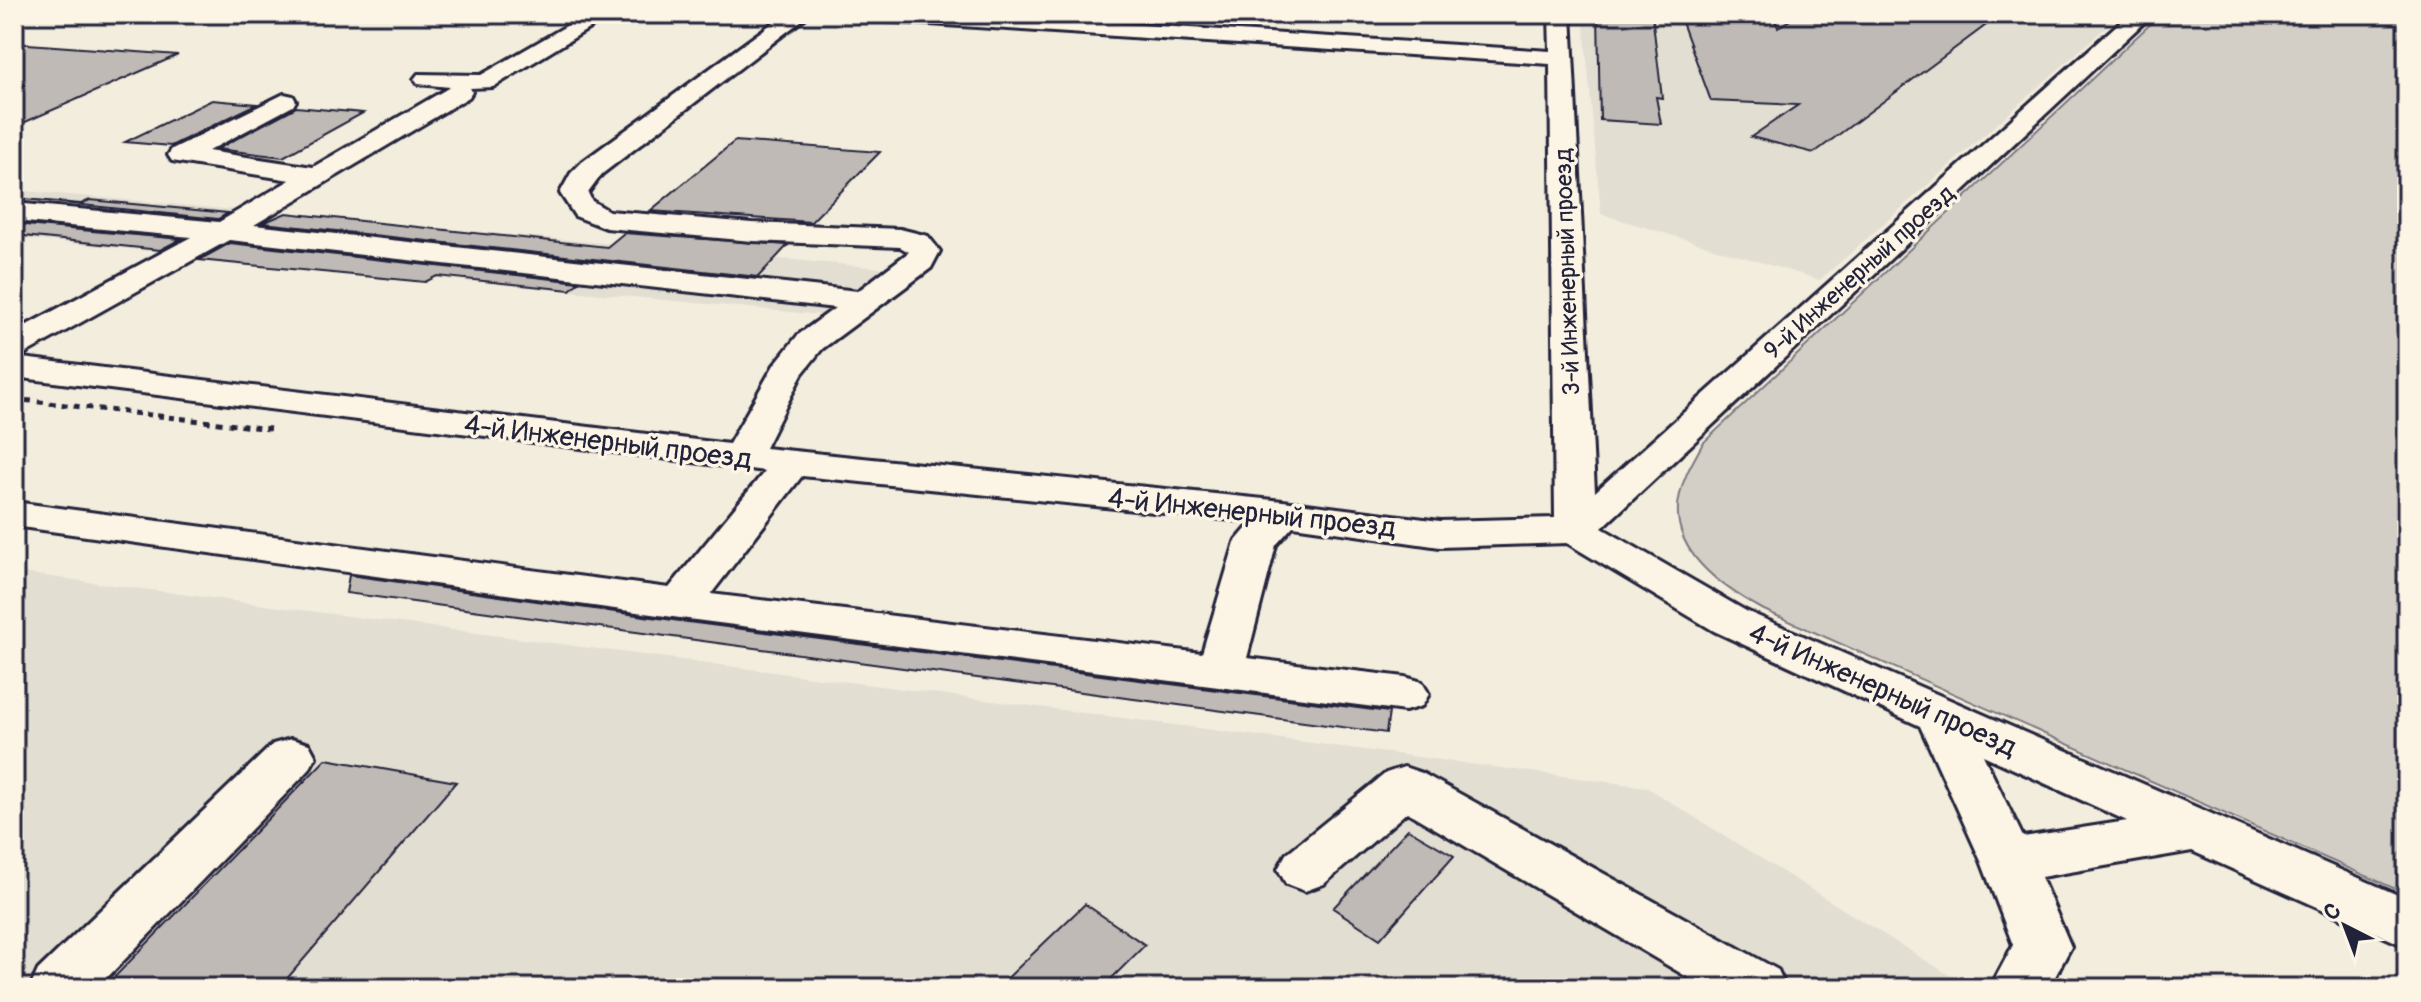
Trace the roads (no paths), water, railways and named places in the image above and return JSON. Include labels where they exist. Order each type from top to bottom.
[{"type":"street","points":[[426,79],[485,82],[602,14]]},
{"type":"street","points":[[741,457],[786,372],[810,342],[920,261],[925,251],[917,242],[900,238],[752,232],[606,219],[589,213],[577,204],[574,193],[581,179],[592,168],[799,14]]},
{"type":"street","points":[[867,14],[1144,23],[1559,58]]},
{"type":"street","name":"3-й Инженерный проезд","points":[[1560,14],[1576,530]]},
{"type":"street","name":"9-й Инженерный проезд","points":[[1576,530],[2142,14]]},
{"type":"street","points":[[14,346],[224,231],[460,92]]},
{"type":"street","points":[[284,101],[181,155],[317,176]]},
{"type":"street","points":[[14,212],[224,231],[866,302]]},
{"type":"street","name":"4-й Инженерный проезд","points":[[14,367],[792,463],[1283,513],[1440,534],[1576,530],[1649,576],[1730,621],[2407,924]]},
{"type":"street","points":[[680,604],[792,463]]},
{"type":"street","points":[[1220,671],[1256,542],[1283,513]]},
{"type":"street","points":[[14,514],[680,604],[1405,694]]},
{"type":"street","points":[[1939,715],[2008,861],[2042,947],[2019,988]]},
{"type":"street","points":[[59,988],[291,757]]},
{"type":"street","points":[[1305,869],[1404,786],[1757,988]]},
{"type":"street","points":[[2008,861],[2196,830]]}]
